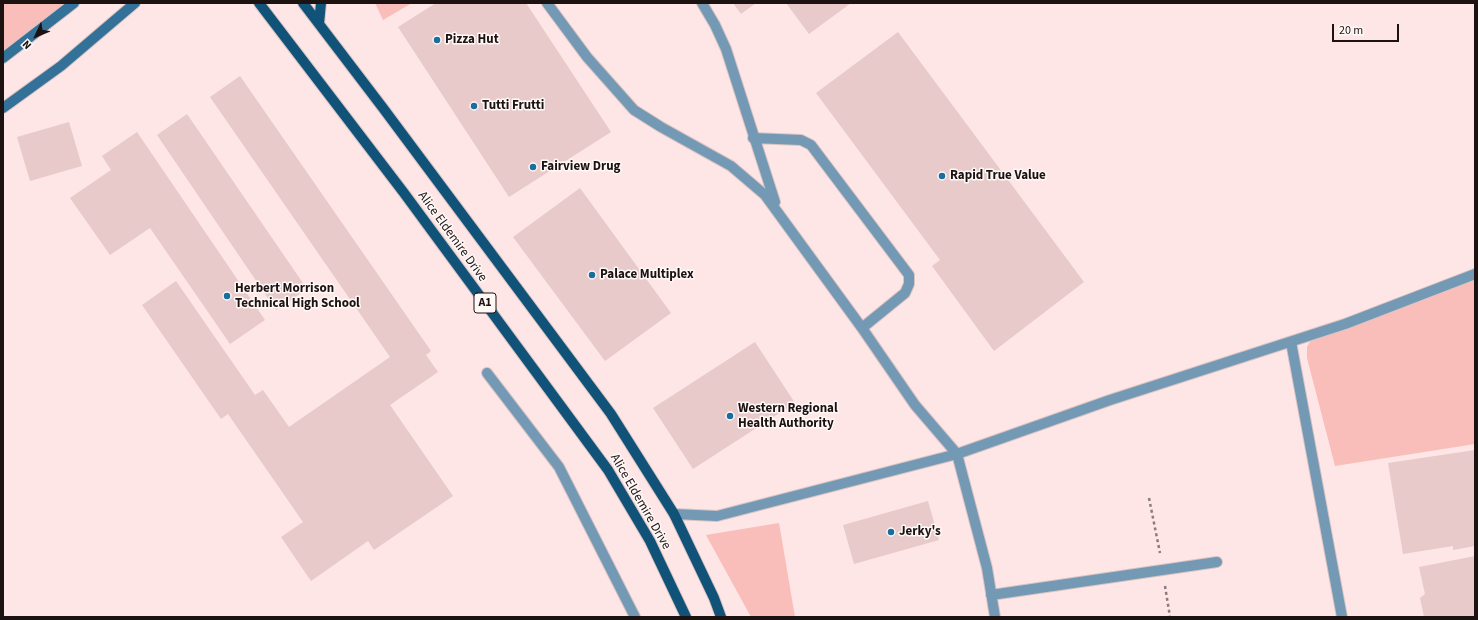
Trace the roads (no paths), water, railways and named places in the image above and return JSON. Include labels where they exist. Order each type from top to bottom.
[{"type":"main road","points":[[3,58],[74,3]]},
{"type":"main road","points":[[3,108],[61,66],[135,3]]},
{"type":"main road","name":"Alice Eldemire Drive","points":[[259,3],[404,193],[608,470],[650,541],[686,617]]},
{"type":"main road","name":"Alice Eldemire Drive","points":[[303,3],[388,114],[611,414],[674,514],[714,598],[721,617]]},
{"type":"main road","points":[[319,24],[321,3]]},
{"type":"lane","points":[[547,3],[587,58],[634,110],[731,166],[765,195],[862,328],[915,405],[957,454],[987,568],[995,617]]},
{"type":"lane","points":[[702,3],[715,25],[726,49],[777,210]]},
{"type":"lane","points":[[753,138],[802,140],[811,145],[909,275],[909,284],[905,293],[862,328]]},
{"type":"lane","points":[[674,514],[717,516],[957,454],[1110,400],[1345,324],[1475,274]]},
{"type":"lane","points":[[1291,342],[1342,617]]},
{"type":"lane","points":[[487,373],[559,467],[635,617]]},
{"type":"lane","points":[[991,595],[1217,562]]},
{"type":"place","name":"Pizza Hut","points":[[437,40]]},
{"type":"place","name":"Tutti Frutti","points":[[474,106]]},
{"type":"place","name":"Fairview Drug","points":[[533,167]]},
{"type":"place","name":"Rapid True Value","points":[[942,176]]},
{"type":"place","name":"Palace Multiplex","points":[[592,275]]},
{"type":"place","name":"Herbert Morrison Technical High School","points":[[227,296]]},
{"type":"place","name":"Western Regional Health Authority","points":[[730,416]]},
{"type":"place","name":"Jerky's","points":[[891,532]]}]
